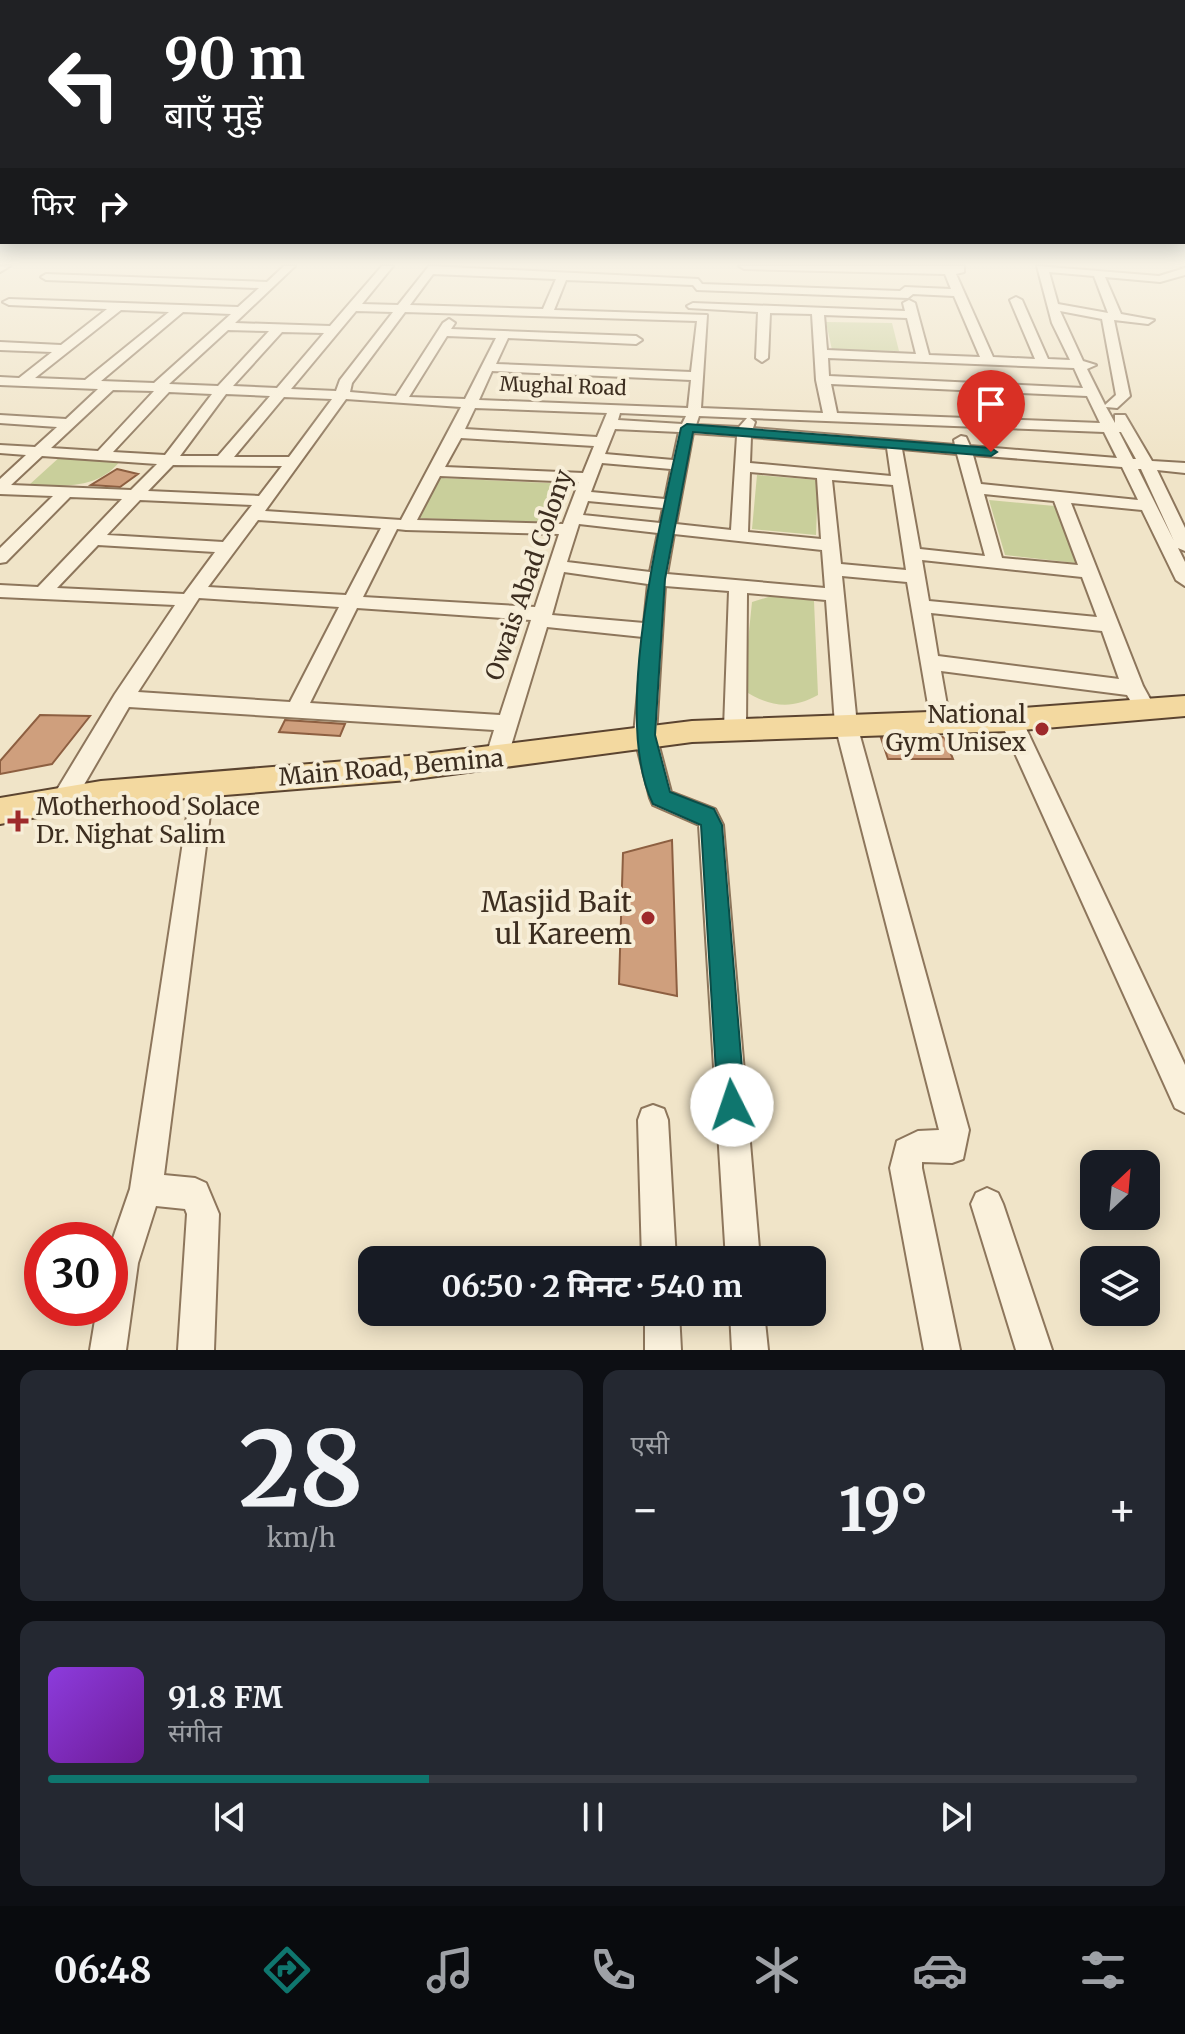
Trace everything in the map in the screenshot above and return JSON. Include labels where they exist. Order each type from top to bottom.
[{"type":"main road","name":"Main Road, Bemina","points":[[0,811],[66,795],[330,776],[496,759],[645,735],[735,728],[1011,720],[1138,697],[1185,706]]},
{"type":"street","points":[[22,382],[90,329]]},
{"type":"street","points":[[89,384],[156,329]]},
{"type":"street","points":[[103,454],[161,387],[224,329]]},
{"type":"street","points":[[42,593],[169,460],[222,390],[278,329]]},
{"type":"street","points":[[306,329],[332,330]]},
{"type":"street","points":[[66,795],[122,699],[192,596],[261,508],[385,329]]},
{"type":"street","points":[[400,401],[445,329]]},
{"type":"street","points":[[633,357],[641,329]]},
{"type":"street","points":[[696,329],[696,376],[691,420],[670,504],[657,579],[645,735],[661,798],[707,816],[711,825],[742,1246]]},
{"type":"street","points":[[762,358],[763,329]]},
{"type":"street","points":[[819,329],[823,380],[831,417]]},
{"type":"street","points":[[915,329],[923,357]]},
{"type":"street","points":[[975,329],[988,361]]},
{"type":"street","points":[[1043,363],[1046,329]]},
{"type":"street","points":[[1056,329],[1112,405],[1127,465],[1185,580]]},
{"type":"street","points":[[1112,405],[1123,396],[1114,329]]},
{"type":"street","points":[[224,459],[332,330]]},
{"type":"street","points":[[443,332],[503,335],[633,357],[696,376]]},
{"type":"street","points":[[295,711],[349,604],[435,471],[503,335]]},
{"type":"street","points":[[0,346],[64,349]]},
{"type":"street","points":[[821,354],[1085,365]]},
{"type":"street","points":[[486,367],[633,357]]},
{"type":"street","points":[[1085,365],[1091,392],[1147,465],[1185,546]]},
{"type":"street","points":[[823,380],[1091,392]]},
{"type":"street","name":"Mughal Road","points":[[2,382],[472,402],[613,416],[691,420]]},
{"type":"street","points":[[0,488],[110,385]]},
{"type":"street","points":[[691,420],[751,415],[1118,428]]},
{"type":"street","points":[[739,536],[745,467],[744,432],[751,415]]},
{"type":"street","name":"Owais Abad Colony","points":[[496,759],[505,723],[584,487],[613,416]]},
{"type":"street","points":[[0,419],[69,423]]},
{"type":"street","points":[[691,420],[744,432],[1185,468]]},
{"type":"street","points":[[956,422],[995,563]]},
{"type":"street","points":[[456,433],[597,450],[679,465]]},
{"type":"street","points":[[894,444],[939,722]]},
{"type":"street","points":[[0,449],[169,460],[294,462]]},
{"type":"street","points":[[745,467],[900,481]]},
{"type":"street","points":[[435,471],[584,487],[670,504]]},
{"type":"street","points":[[824,474],[832,595],[846,725],[954,1130],[952,1148],[918,1146],[908,1152],[906,1168],[942,1350]]},
{"type":"street","points":[[0,488],[133,495],[399,524],[572,524],[665,528],[739,536],[915,577]]},
{"type":"street","points":[[976,488],[1148,506]]},
{"type":"street","points":[[0,558],[66,492]]},
{"type":"street","points":[[1060,496],[1138,697]]},
{"type":"street","points":[[92,539],[230,548]]},
{"type":"street","points":[[912,554],[1089,572]]},
{"type":"street","points":[[558,566],[657,579],[832,595]]},
{"type":"street","points":[[735,728],[738,585]]},
{"type":"street","points":[[0,591],[349,604],[542,617],[654,631]]},
{"type":"street","points":[[920,606],[1109,625]]},
{"type":"street","points":[[929,662],[1138,697]]},
{"type":"street","points":[[122,699],[505,723]]},
{"type":"street","points":[[1011,720],[1185,1098]]},
{"type":"street","points":[[108,1350],[121,1263],[146,1189],[203,783]]},
{"type":"street","points":[[653,1120],[658,1246]]},
{"type":"street","points":[[146,1189],[195,1194],[203,1214],[196,1350]]},
{"type":"street","points":[[987,1204],[1034,1350]]},
{"type":"street","points":[[662,1326],[663,1350]]},
{"type":"street","points":[[748,1326],[750,1350]]},
{"type":"green space","points":[[828,329],[894,329],[899,351],[832,350]]},
{"type":"green space","points":[[62,455],[123,457],[114,468],[93,481],[68,485],[29,485]]},
{"type":"green space","points":[[757,475],[818,480],[816,535],[752,529]]},
{"type":"green space","points":[[440,478],[570,484],[557,523],[414,518]]},
{"type":"green space","points":[[989,500],[1055,506],[1076,563],[1005,555]]},
{"type":"green space","points":[[781,593],[814,601],[818,695],[799,703],[771,703],[743,690],[752,602]]},
{"type":"building","points":[[117,469],[138,474],[120,487],[91,485]]},
{"type":"building","points":[[40,715],[90,716],[52,764],[0,774],[0,761]]},
{"type":"building","points":[[285,720],[345,724],[340,736],[279,732]]},
{"type":"building","points":[[944,737],[953,759],[888,759],[881,738]]},
{"type":"building","name":"Masjid Bait ul Kareem","points":[[672,840],[677,996],[619,984],[623,853]]},
{"type":"place","name":"National Gym Unisex","points":[[1042,729]]},
{"type":"place","name":"Motherhood Solace Dr. Nighat Salim","points":[[18,821]]},
{"type":"place","name":"Masjid Bait ul Kareem","points":[[648,918]]},
{"type":"route","points":[[732,1105],[711,825],[707,816],[696,810],[661,798],[645,735],[657,579],[687,428],[991,452]]}]
